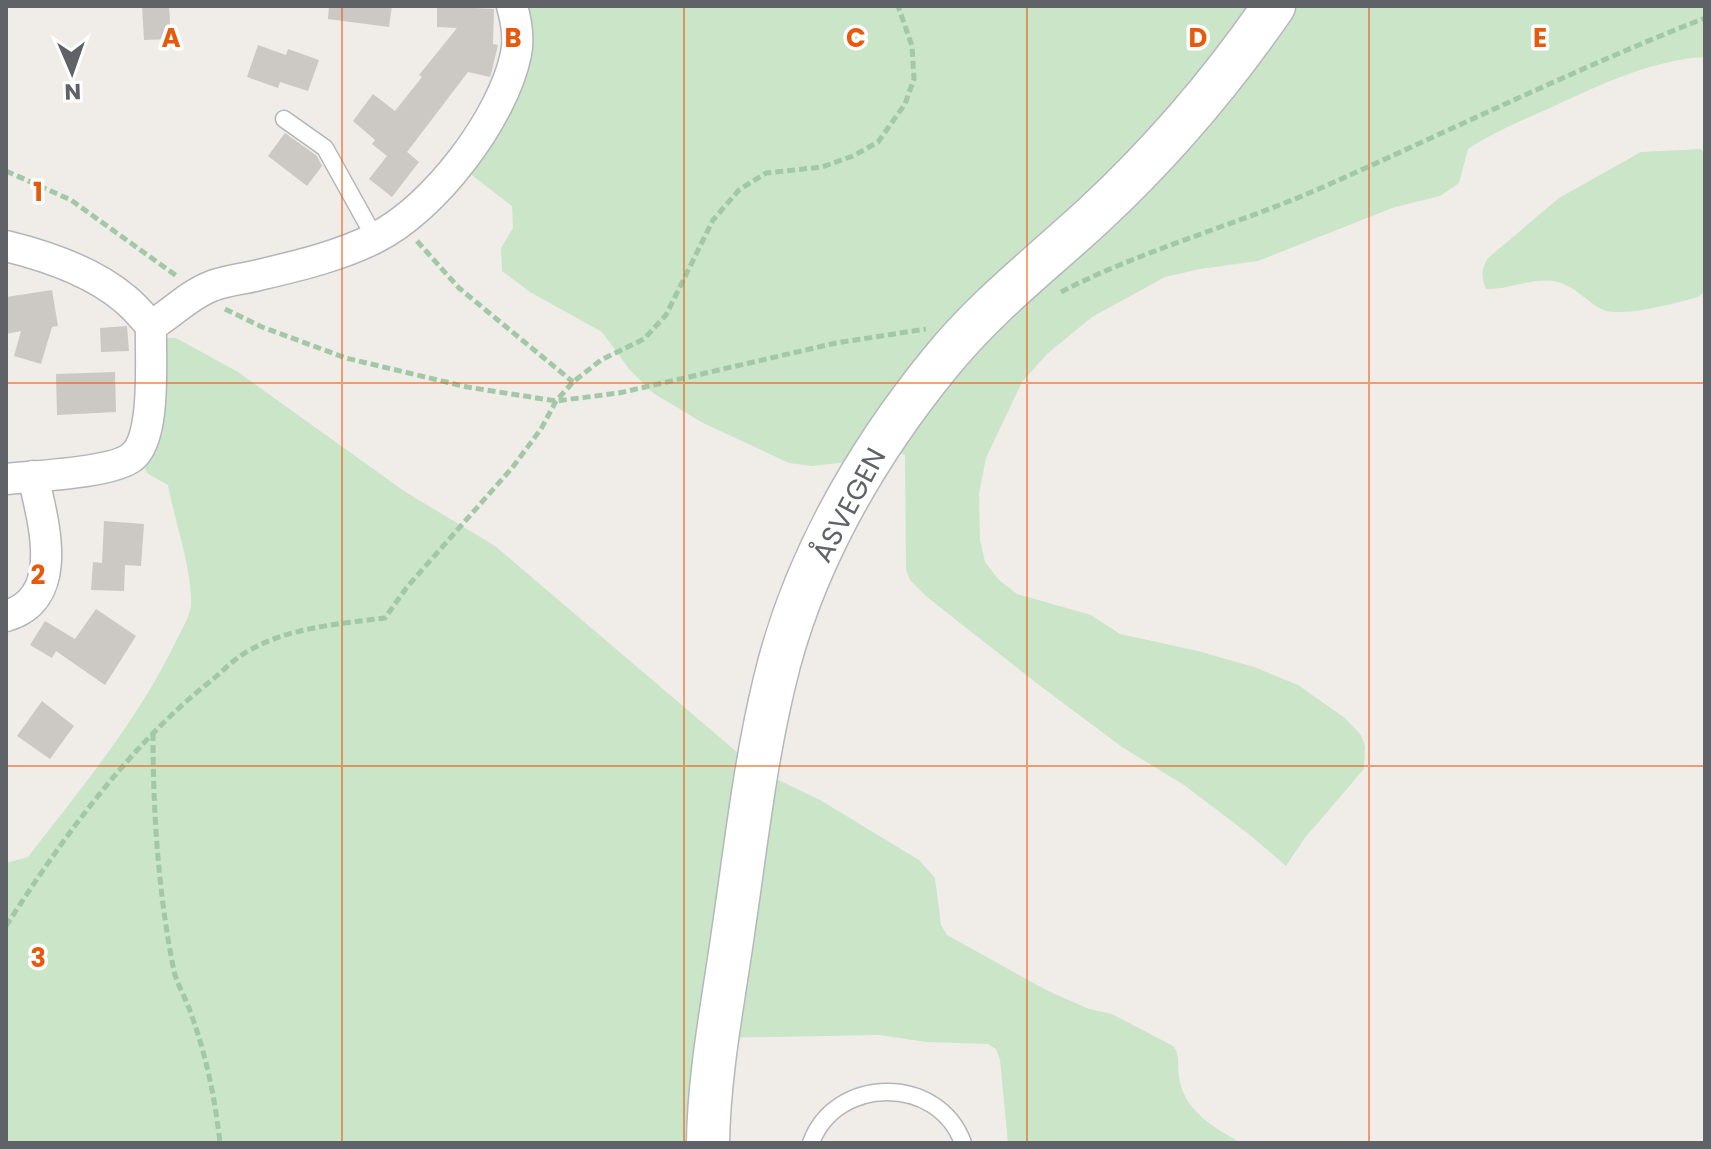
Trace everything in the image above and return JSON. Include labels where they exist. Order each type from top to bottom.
[{"type":"main road","name":"ÅSVEGEN","points":[[708,1143],[708,1117],[752,801],[774,683],[798,604],[841,509],[886,437],[941,362],[1014,285],[1092,217],[1175,136],[1238,59],[1274,6]]},
{"type":"street","points":[[151,326],[211,286],[322,258],[387,230],[438,189],[493,114],[508,84],[517,51],[512,6]]},
{"type":"street","points":[[6,246],[39,254],[83,273],[124,298],[151,326],[149,411],[143,443],[133,457],[113,466],[20,478],[46,531],[46,568],[37,594],[19,612],[6,616]]},
{"type":"lane","points":[[284,119],[325,148],[387,230]]},
{"type":"lane","points":[[811,1143],[817,1127],[836,1110],[858,1097],[889,1091],[907,1093],[929,1103],[959,1133],[963,1143]]},
{"type":"path","points":[[6,926],[45,867],[177,707],[249,650],[298,630],[385,618],[407,587],[512,468],[541,429],[556,401],[573,382],[601,360],[644,339],[666,315],[713,220],[739,190],[766,173],[822,167],[853,156],[878,142],[905,104],[914,79],[912,46],[898,6]]},
{"type":"path","points":[[1058,293],[1321,187],[1705,18]]},
{"type":"path","points":[[6,171],[71,200],[209,302],[262,327],[346,358],[467,387],[556,401],[619,393],[896,332],[972,328]]},
{"type":"path","points":[[387,230],[436,260],[459,288],[573,382]]},
{"type":"path","points":[[153,733],[153,780],[173,969],[191,1012],[213,1086],[220,1143]]},
{"type":"green space","points":[[505,6],[1705,6],[1705,57],[1665,63],[1626,75],[1498,132],[1468,149],[1459,183],[1440,196],[1395,207],[1258,261],[1165,277],[1092,317],[1046,355],[1022,382],[986,458],[979,493],[980,540],[985,562],[999,580],[1017,594],[1091,615],[1120,634],[1254,667],[1298,685],[1345,718],[1361,735],[1365,746],[1364,769],[1304,839],[1286,866],[1184,785],[1122,747],[1039,685],[927,597],[910,580],[906,570],[905,455],[894,450],[847,462],[812,466],[789,463],[703,423],[653,393],[629,369],[602,332],[530,292],[502,271],[501,248],[513,228],[512,206],[460,166],[476,113],[496,72],[505,26]]},
{"type":"green space","points":[[1701,149],[1705,155],[1705,292],[1698,297],[1652,308],[1616,312],[1601,309],[1569,286],[1553,281],[1486,289],[1482,273],[1488,258],[1559,198],[1641,152]]},
{"type":"green space","points":[[139,338],[176,338],[238,372],[404,491],[495,546],[758,770],[820,800],[919,860],[935,878],[941,925],[947,935],[1046,990],[1089,1009],[1112,1014],[1173,1046],[1177,1053],[1182,1088],[1193,1108],[1220,1131],[1241,1143],[1008,1143],[1000,1060],[996,1049],[988,1044],[926,1042],[879,1035],[716,1038],[700,1143],[6,1143],[6,863],[28,857],[108,752],[162,668],[186,622],[191,605],[189,576],[168,485],[148,474],[142,464]]},
{"type":"building","points":[[142,6],[169,6],[171,39],[144,40]]},
{"type":"building","points":[[329,6],[392,6],[389,27],[328,19]]},
{"type":"building","points":[[437,6],[494,9],[493,44],[498,45],[490,77],[468,72],[407,152],[419,162],[392,197],[369,179],[387,156],[372,144],[375,140],[353,121],[373,94],[395,111],[422,77],[419,75],[457,28],[437,27]]},
{"type":"building","points":[[258,45],[286,55],[288,49],[319,60],[308,91],[280,82],[278,88],[247,77]]},
{"type":"building","points":[[285,133],[317,156],[322,166],[307,186],[268,156]]},
{"type":"building","points":[[52,290],[58,326],[52,327],[41,364],[14,356],[21,331],[6,334],[6,297]]},
{"type":"building","points":[[127,326],[129,351],[101,352],[100,328]]},
{"type":"building","points":[[115,372],[116,412],[57,415],[56,374]]},
{"type":"building","points":[[104,521],[144,524],[141,566],[125,565],[124,591],[91,590],[93,562],[102,563]]},
{"type":"building","points":[[96,609],[136,636],[105,685],[56,651],[52,658],[30,645],[45,621],[75,639]]},
{"type":"building","points":[[42,701],[74,726],[50,759],[17,736]]}]
